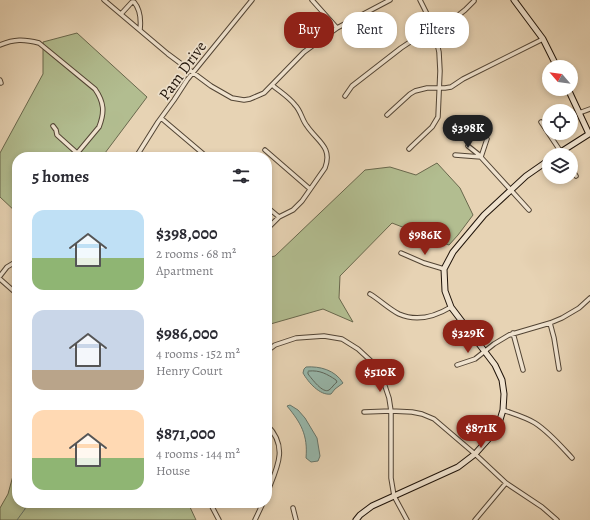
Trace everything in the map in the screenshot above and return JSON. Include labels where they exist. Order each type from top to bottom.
[{"type":"street","points":[[104,0],[210,86],[238,99],[250,99],[264,93],[304,52],[337,28],[390,0]]},
{"type":"street","name":"Pam Drive","points":[[139,152],[184,84],[252,0]]},
{"type":"street","points":[[312,0],[337,28]]},
{"type":"street","points":[[420,0],[426,12]]},
{"type":"street","points":[[514,0],[543,39],[554,60]]},
{"type":"street","points":[[462,12],[474,1]]},
{"type":"street","points":[[121,14],[132,2],[134,2],[137,6],[141,25],[140,30]]},
{"type":"street","points":[[387,115],[415,91],[427,88],[451,87],[543,39]]},
{"type":"street","points":[[0,45],[11,40],[39,43],[95,89],[100,96],[104,110],[102,121],[99,127],[78,152]]},
{"type":"street","points":[[345,96],[352,86],[405,45]]},
{"type":"street","points":[[409,149],[436,123],[438,117],[438,48]]},
{"type":"street","points":[[272,85],[296,105],[306,126],[323,144],[327,163],[302,201],[293,210],[279,217],[272,224]]},
{"type":"street","points":[[569,148],[590,135],[571,96]]},
{"type":"street","points":[[579,113],[590,108]]},
{"type":"street","points":[[161,118],[201,152]]},
{"type":"street","points":[[541,122],[556,148]]},
{"type":"street","points":[[53,126],[57,135],[76,152]]},
{"type":"street","points":[[481,157],[487,139]]},
{"type":"street","points":[[468,146],[481,157],[529,210]]},
{"type":"street","points":[[455,155],[481,157]]},
{"type":"street","points":[[272,156],[310,190]]},
{"type":"street","points":[[356,520],[372,506],[458,467],[475,454],[499,423],[503,410],[504,394],[502,380],[495,365],[451,307],[444,291],[444,269],[453,252],[484,214],[526,176],[542,165]]},
{"type":"street","points":[[272,212],[279,217]]},
{"type":"street","points":[[401,254],[424,264],[444,269]]},
{"type":"street","points":[[12,264],[6,267],[0,277],[12,289]]},
{"type":"street","points":[[370,294],[400,314],[418,318],[439,314],[451,307]]},
{"type":"street","points":[[457,365],[471,361],[498,341],[513,333],[550,324],[570,314],[590,298]]},
{"type":"street","points":[[550,324],[559,369]]},
{"type":"street","points":[[513,333],[523,370]]},
{"type":"street","points":[[272,347],[296,338],[324,336],[342,340],[358,349],[371,361],[387,389],[391,411],[391,478],[394,496],[407,520]]},
{"type":"street","points":[[503,410],[536,423],[572,458]]},
{"type":"street","points":[[364,412],[391,411],[422,414],[434,419],[506,483],[542,507],[557,520]]},
{"type":"street","points":[[272,431],[279,443],[280,457],[272,480]]},
{"type":"street","points":[[475,520],[506,483]]},
{"type":"street","points":[[213,508],[219,520]]},
{"type":"street","points":[[261,508],[256,519],[262,520]]},
{"type":"street","points":[[293,508],[296,520]]},
{"type":"green space","points":[[77,33],[147,97],[106,152],[12,152],[12,208],[0,197],[0,153],[43,74],[43,42]]},
{"type":"green space","points":[[437,163],[460,188],[473,215],[449,245],[392,223],[340,276],[339,298],[353,322],[323,309],[272,324],[272,257],[275,256],[365,170],[390,167],[416,175]]},
{"type":"green space","points":[[12,479],[12,508],[190,508],[196,520],[0,520],[0,508],[8,494]]},
{"type":"water","points":[[306,367],[317,367],[327,370],[336,375],[343,383],[331,394],[323,393],[315,388],[305,377],[303,373]]},
{"type":"water","points":[[290,405],[298,410],[305,418],[317,438],[320,456],[318,461],[311,462],[306,458],[305,436],[300,424],[287,406]]},
{"type":"waterway","points":[[17,520],[25,508]]}]
